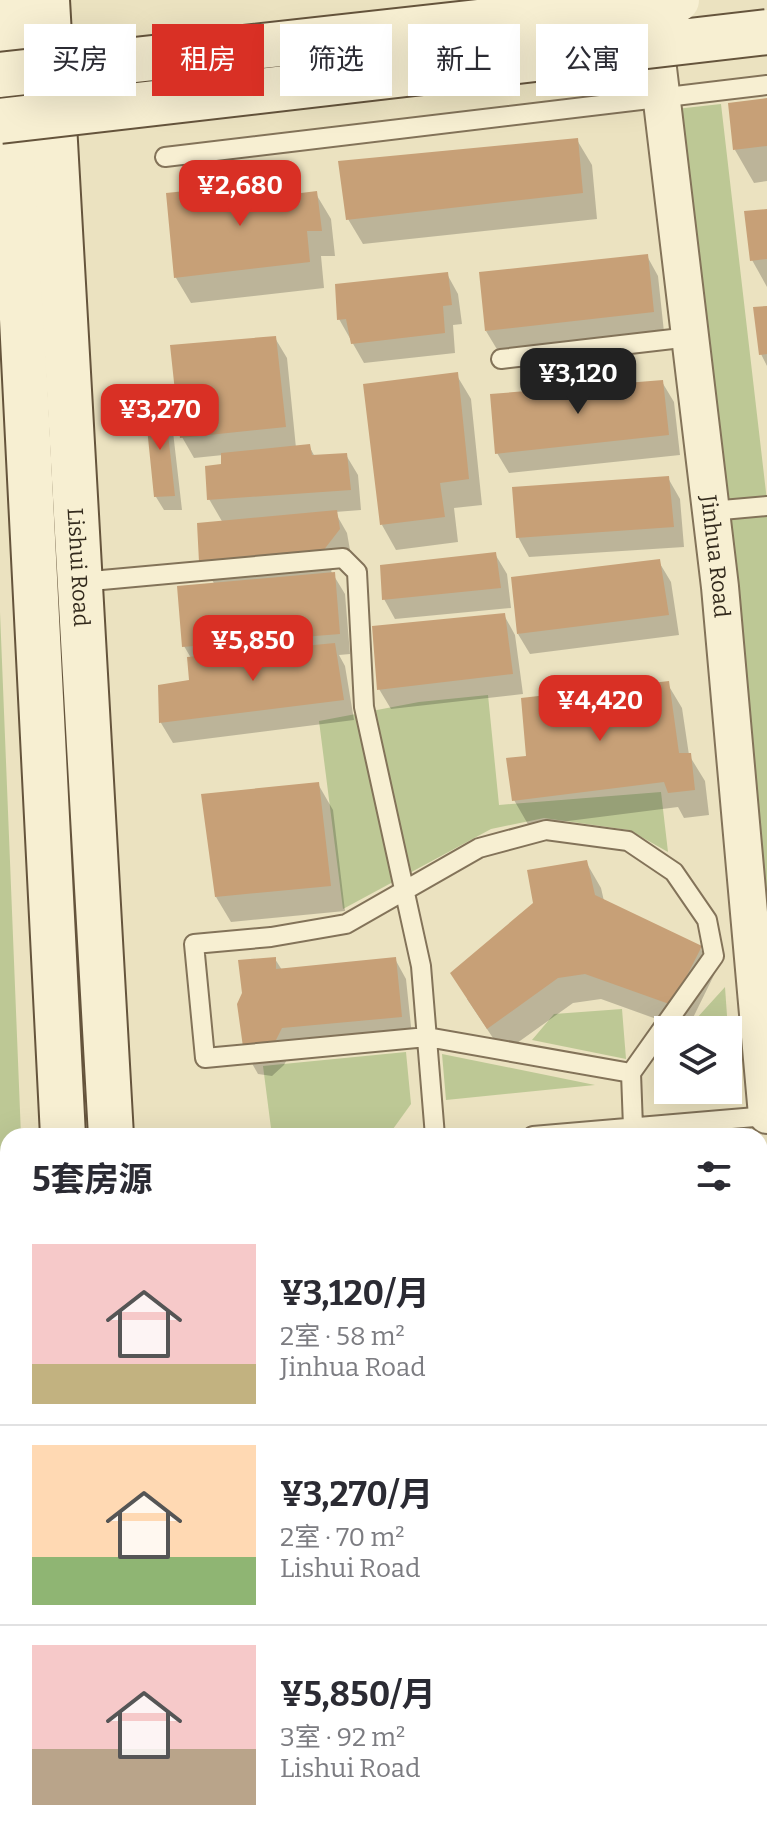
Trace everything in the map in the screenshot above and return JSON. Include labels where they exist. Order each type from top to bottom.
[{"type":"main road","name":"Lishui Road","points":[[6,0],[63,1128]]},
{"type":"main road","name":"Lishui Road","points":[[47,0],[111,1128]]},
{"type":"main road","points":[[0,75],[677,0]]},
{"type":"main road","points":[[0,121],[767,32]]},
{"type":"street","name":"Jinhua Road","points":[[649,0],[711,511],[767,1115]]},
{"type":"lane","points":[[165,157],[767,85]]},
{"type":"lane","points":[[501,359],[690,337]]},
{"type":"lane","points":[[711,511],[767,506]]},
{"type":"lane","points":[[80,582],[343,558],[357,572],[364,707],[421,966],[434,1128]]},
{"type":"lane","points":[[631,1073],[427,1037],[205,1058],[194,944],[271,937],[346,924],[479,848],[546,830],[628,841],[674,872],[707,920],[714,956],[631,1073],[633,1127]]},
{"type":"lane","points":[[622,1128],[767,1115]]},
{"type":"green space","points":[[721,104],[767,501],[767,902],[676,109]]},
{"type":"green space","points":[[0,612],[21,1128],[0,1128]]},
{"type":"green space","points":[[488,695],[499,805],[661,792],[668,852],[629,830],[544,818],[491,829],[343,909],[319,721],[419,702]]},
{"type":"green space","points":[[725,987],[727,1016],[699,1016]]},
{"type":"green space","points":[[622,1009],[626,1059],[532,1040],[554,1014]]},
{"type":"green space","points":[[406,1052],[411,1104],[394,1128],[271,1128],[263,1066]]},
{"type":"green space","points":[[442,1054],[595,1085],[446,1100]]},
{"type":"building","points":[[767,98],[767,146],[733,150],[728,103]]},
{"type":"building","points":[[578,138],[583,193],[346,220],[338,161]]},
{"type":"building","points":[[283,181],[285,195],[317,191],[322,231],[307,231],[310,262],[174,278],[166,193]]},
{"type":"building","points":[[767,209],[767,259],[750,261],[744,211]]},
{"type":"building","points":[[648,254],[654,312],[485,331],[479,272]]},
{"type":"building","points":[[448,272],[452,305],[443,306],[445,333],[351,344],[346,319],[337,320],[335,284]]},
{"type":"building","points":[[767,306],[767,354],[759,355],[753,307]]},
{"type":"building","points":[[276,336],[286,427],[180,438],[170,345]]},
{"type":"building","points":[[458,372],[469,479],[440,483],[445,517],[380,525],[363,384]]},
{"type":"building","points":[[663,380],[669,435],[495,454],[490,394]]},
{"type":"building","points":[[165,407],[175,496],[154,497],[145,408]]},
{"type":"building","points":[[310,444],[312,455],[347,453],[351,490],[207,500],[205,466],[221,464],[221,453]]},
{"type":"building","points":[[669,476],[674,527],[516,538],[512,487]]},
{"type":"building","points":[[337,510],[340,529],[323,551],[199,562],[197,523]]},
{"type":"building","points":[[496,552],[501,588],[382,600],[380,565]]},
{"type":"building","points":[[660,559],[669,615],[517,634],[511,577]]},
{"type":"building","points":[[335,572],[340,634],[182,647],[177,586]]},
{"type":"building","points":[[505,613],[513,674],[377,690],[372,626]]},
{"type":"building","points":[[335,643],[344,700],[159,723],[158,685],[189,680],[187,657]]},
{"type":"building","points":[[669,681],[679,753],[691,753],[695,790],[668,793],[664,782],[512,801],[506,758],[526,756],[521,698]]},
{"type":"building","points":[[319,782],[331,886],[215,897],[201,794]]},
{"type":"building","points":[[587,860],[595,895],[702,946],[672,1005],[585,974],[558,978],[487,1029],[450,973],[533,903],[527,870]]},
{"type":"building","points":[[276,957],[276,969],[396,957],[402,1017],[282,1028],[274,1044],[244,1054],[237,1004],[242,993],[238,960]]}]
